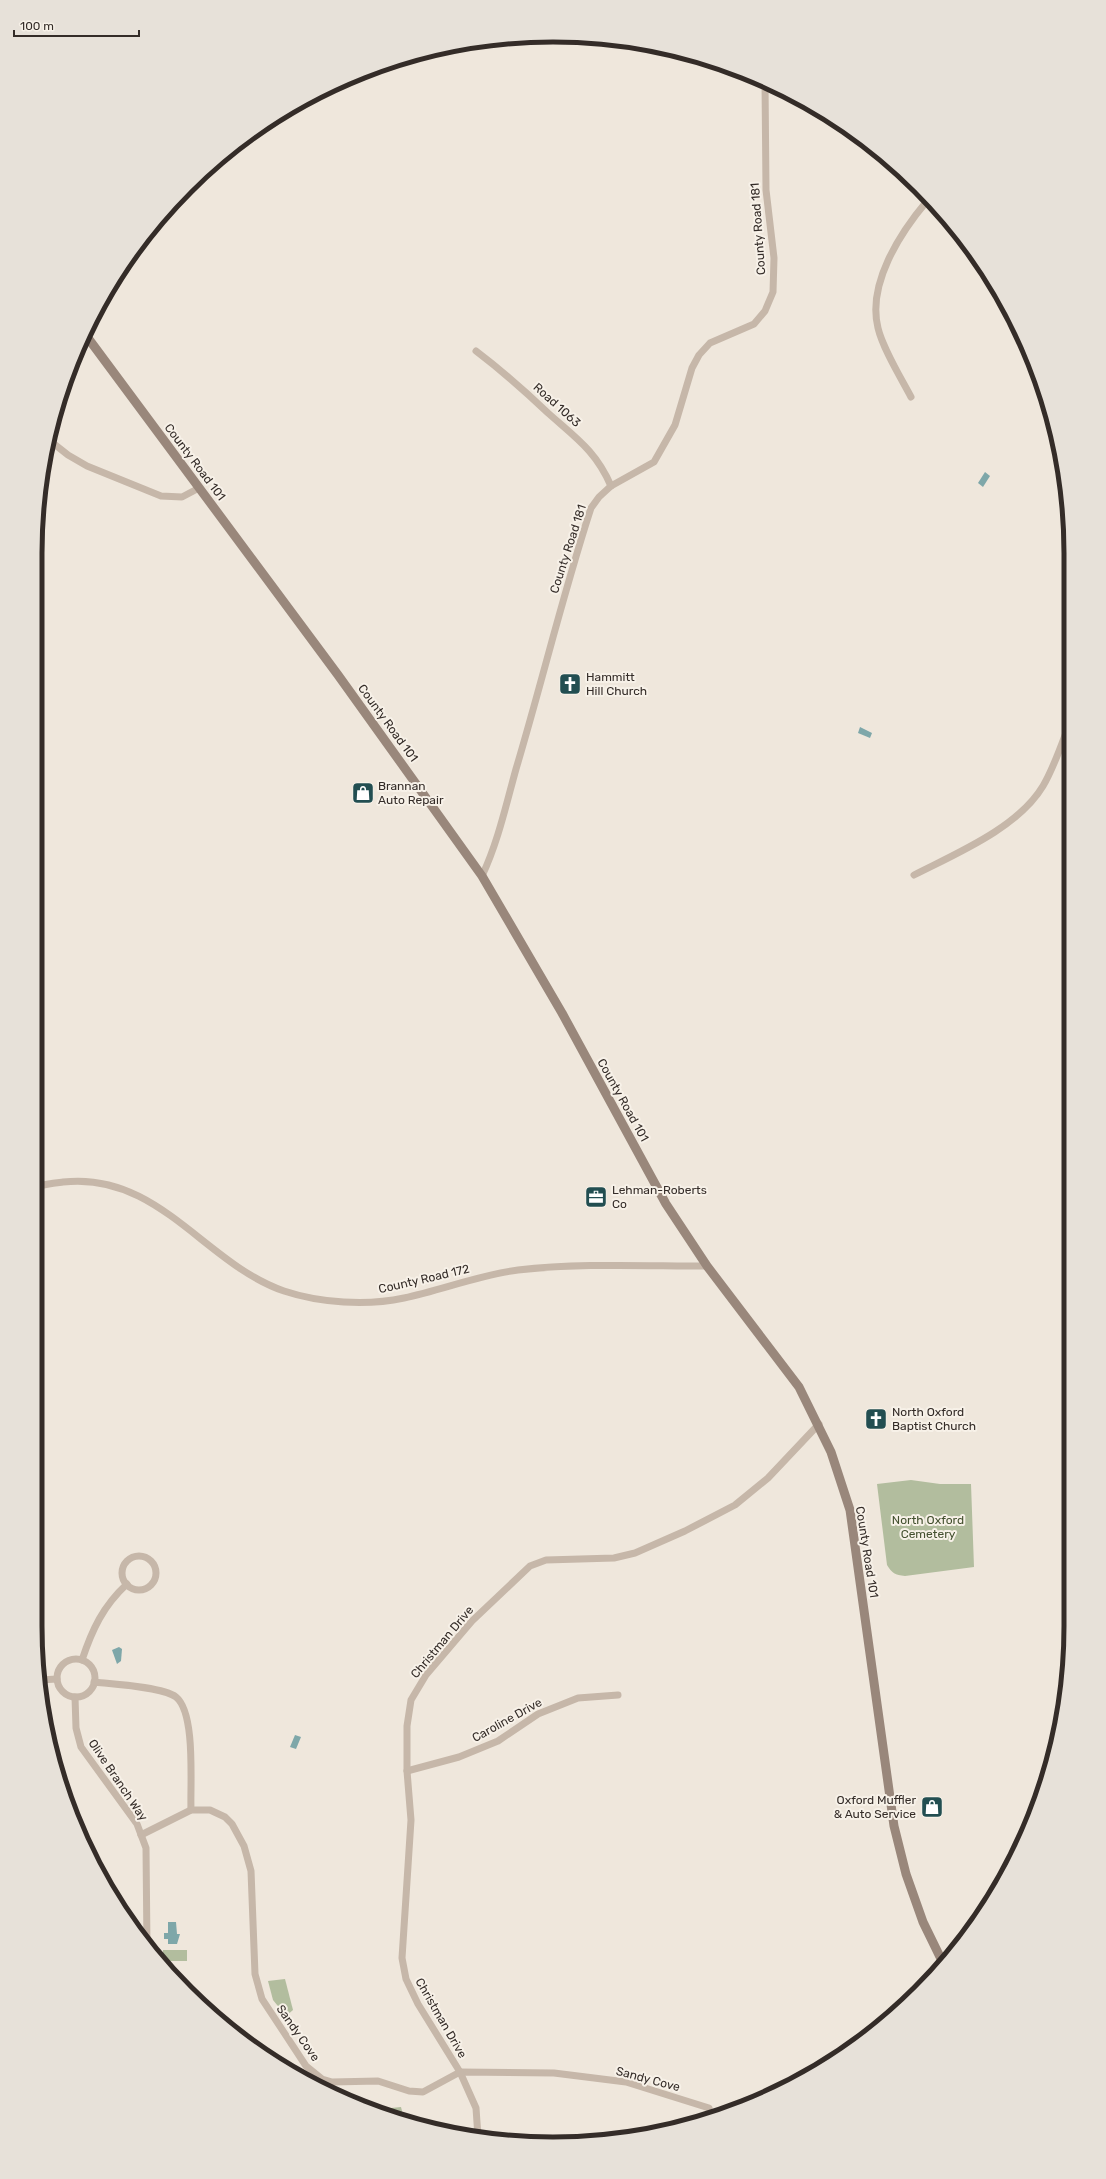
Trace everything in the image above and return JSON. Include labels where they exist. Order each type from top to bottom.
[{"type":"street","name":"County Road 181","points":[[482,876],[493,853],[528,731],[548,651],[591,508],[598,497],[611,486],[654,462],[675,425],[692,368],[699,355],[710,343],[754,324],[765,311],[773,292],[774,258],[766,190],[765,88]]},
{"type":"street","points":[[911,398],[878,328],[877,304],[882,279],[889,256],[925,203]]},
{"type":"street","name":"County Road 101","points":[[89,340],[338,674],[482,876],[562,1013],[666,1204],[706,1266],[792,1378],[819,1424],[831,1452],[850,1510],[894,1826],[906,1874],[921,1917],[941,1958]]},
{"type":"street","name":"Road 1063","points":[[476,351],[506,374],[587,446],[603,468],[611,486]]},
{"type":"street","points":[[54,444],[68,455],[87,466],[161,496],[182,497],[199,488]]},
{"type":"street","points":[[914,875],[998,830],[1027,806],[1042,787],[1064,737]]},
{"type":"street","name":"County Road 172","points":[[42,1185],[87,1181],[106,1184],[139,1195],[184,1225],[232,1262],[262,1282],[308,1297],[359,1303],[405,1298],[481,1278],[542,1267],[706,1266]]},
{"type":"street","name":"Christman Drive","points":[[478,2131],[476,2108],[460,2072],[418,2004],[406,1979],[402,1958],[411,1820],[407,1771],[407,1726],[411,1700],[426,1675],[472,1621],[530,1566],[546,1560],[614,1558],[635,1553],[685,1531],[735,1505],[768,1478],[819,1424]]},
{"type":"street","points":[[137,1557],[151,1561],[156,1569],[152,1584],[143,1590],[131,1588],[127,1584],[123,1577],[124,1566],[127,1562],[137,1557]]},
{"type":"street","points":[[82,1660],[98,1619],[106,1607],[127,1584]]},
{"type":"street","points":[[70,1660],[82,1660],[93,1671],[94,1682],[85,1694],[75,1697],[64,1693],[61,1689],[57,1679],[58,1673],[64,1663],[70,1660]]},
{"type":"street","points":[[45,1680],[57,1679]]},
{"type":"street","points":[[94,1682],[158,1690],[176,1697],[182,1703],[188,1720],[191,1810]]},
{"type":"street","name":"Caroline Drive","points":[[407,1771],[459,1757],[498,1741],[538,1714],[578,1698],[618,1694]]},
{"type":"street","name":"Olive Branch Way","points":[[75,1697],[76,1728],[81,1747],[137,1824],[146,1848],[147,1935]]},
{"type":"street","name":"Sandy Cove","points":[[141,1835],[191,1810],[210,1810],[219,1813],[229,1820],[238,1831],[251,1871],[255,1974],[258,1986],[269,2012],[306,2066],[322,2079],[332,2082],[378,2081],[409,2091],[423,2092],[460,2072],[554,2073],[626,2082],[709,2108]]},
{"type":"green space","name":"North Oxford Cemetery","points":[[911,1480],[940,1484],[971,1484],[974,1567],[905,1576],[892,1572],[889,1568],[887,1565],[877,1484]]},
{"type":"green space","points":[[163,1950],[187,1950],[187,1961],[167,1961],[163,1956]]},
{"type":"green space","points":[[285,1979],[293,2010],[286,2016],[273,2000],[268,1981]]},
{"type":"green space","points":[[401,2107],[403,2114],[389,2110],[385,2109]]},
{"type":"water","points":[[985,472],[990,476],[983,487],[978,483]]},
{"type":"water","points":[[860,727],[872,733],[870,738],[858,733]]},
{"type":"water","points":[[119,1647],[122,1649],[121,1661],[117,1664],[112,1650]]},
{"type":"water","points":[[295,1735],[301,1737],[296,1749],[290,1747]]},
{"type":"water","points":[[168,1922],[176,1922],[177,1934],[180,1934],[177,1944],[168,1944],[168,1939],[164,1939],[164,1933],[168,1933]]},
{"type":"place","name":"Hammitt Hill Church","points":[[570,684]]},
{"type":"place","name":"Brannan Auto Repair","points":[[363,793]]},
{"type":"place","name":"Lehman-Roberts Co","points":[[596,1197]]},
{"type":"place","name":"North Oxford Baptist Church","points":[[876,1419]]},
{"type":"place","name":"Oxford Muffler & Auto Service","points":[[932,1807]]}]
